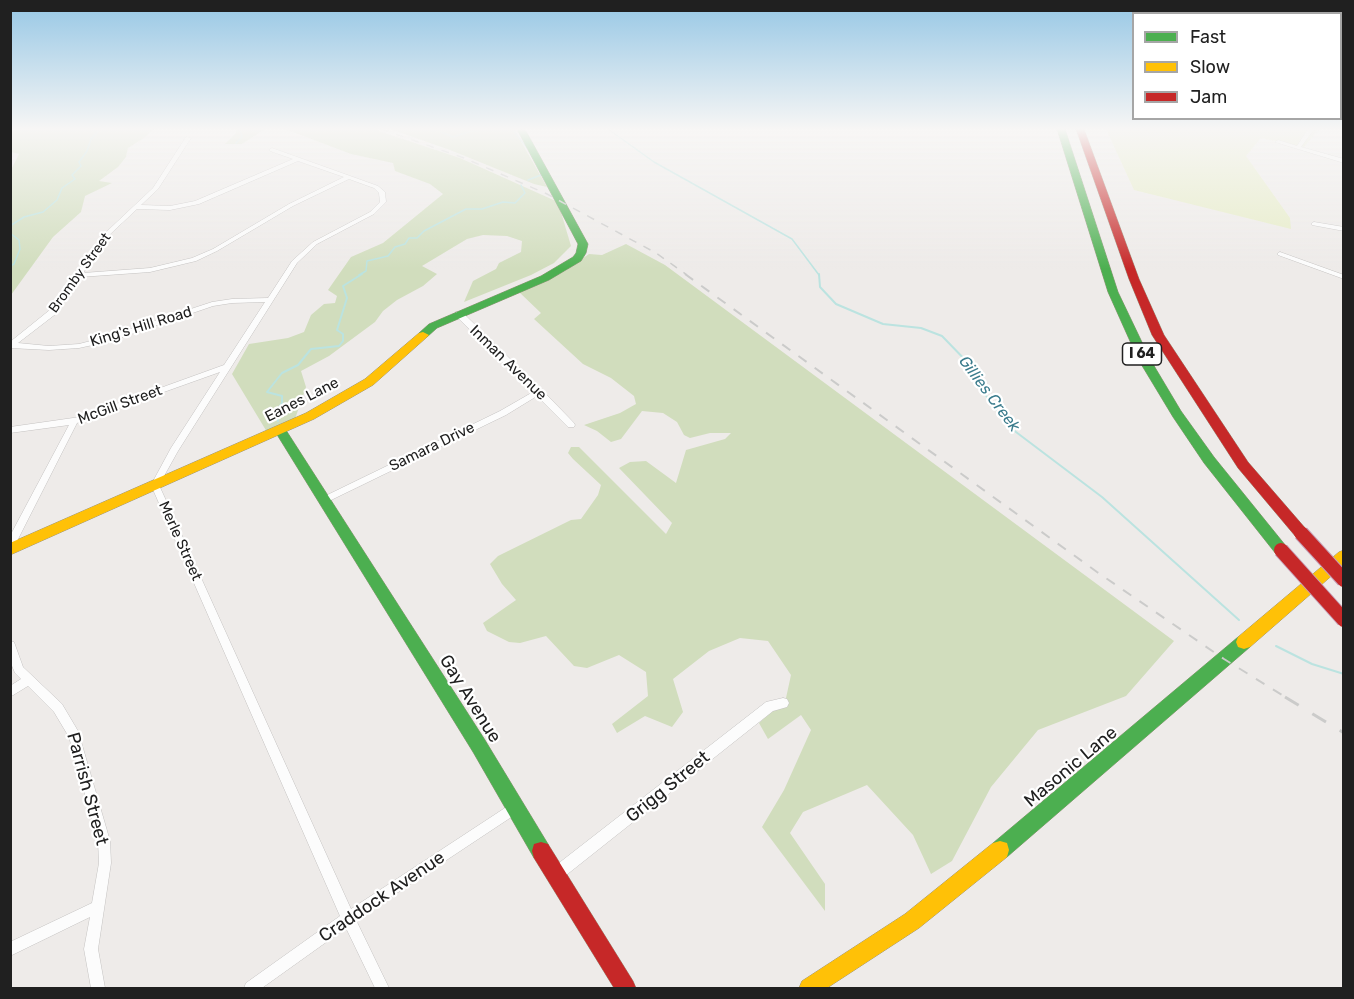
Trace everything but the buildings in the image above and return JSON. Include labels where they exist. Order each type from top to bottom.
[{"type":"main road","name":"Eanes Lane","points":[[10,548],[280,430],[359,389],[385,370],[430,328],[568,266],[581,253],[583,244],[546,176]]},
{"type":"main road","name":"I 64","points":[[1076,176],[1113,292],[1144,359],[1177,414],[1209,460],[1281,550],[1344,620]]},
{"type":"main road","name":"I 64","points":[[1097,176],[1134,279],[1158,335],[1243,465],[1344,580]]},
{"type":"main road","name":"Gay Avenue","points":[[280,430],[479,746],[555,875],[626,988]]},
{"type":"main road","name":"Masonic Lane","points":[[809,988],[912,921],[975,872],[1344,556]]},
{"type":"street","name":"Bromby Street","points":[[11,346],[50,315],[104,237],[155,189],[164,176]]},
{"type":"street","points":[[135,207],[171,208],[197,203],[260,176]]},
{"type":"street","name":"Merle Street","points":[[345,176],[379,189],[384,195],[381,204],[372,213],[305,250],[290,266],[155,485],[348,918],[382,988]]},
{"type":"street","points":[[78,275],[158,269],[194,260],[291,205],[349,177]]},
{"type":"street","points":[[1314,224],[1344,229]]},
{"type":"street","points":[[1280,254],[1344,277]]},
{"type":"street","name":"King's Hill Road","points":[[11,346],[49,348],[79,346],[108,339],[212,304],[268,300]]},
{"type":"street","name":"Inman Avenue","points":[[459,314],[571,425]]},
{"type":"street","name":"McGill Street","points":[[10,430],[74,422],[226,367]]},
{"type":"street","name":"Samara Drive","points":[[324,500],[503,413],[539,392]]},
{"type":"street","points":[[10,548],[74,422]]},
{"type":"street","name":"Parrish Street","points":[[10,645],[19,670],[58,708],[74,735],[104,841],[105,863],[91,949],[98,988]]},
{"type":"street","points":[[10,692],[28,680]]},
{"type":"street","name":"Grigg Street","points":[[555,875],[770,706],[783,704]]},
{"type":"street","name":"Craddock Avenue","points":[[251,988],[348,918],[515,808]]},
{"type":"street","points":[[10,949],[98,907]]},
{"type":"green space","points":[[11,176],[106,176],[99,181],[112,183],[85,196],[81,212],[53,237],[11,295]]},
{"type":"green space","points":[[407,176],[499,176],[558,202],[571,246],[554,263],[531,275],[464,302],[473,281],[496,269],[499,263],[521,252],[522,241],[507,236],[483,235],[467,239],[422,266],[437,274],[423,286],[397,300],[383,311],[375,322],[329,356],[301,371],[306,387],[295,419],[267,432],[232,374],[249,344],[288,338],[304,332],[311,315],[324,304],[335,303],[337,296],[328,290],[351,257],[383,243],[443,194],[430,184]]},
{"type":"green space","points":[[513,176],[541,176],[547,187]]},
{"type":"green space","points":[[1127,176],[1260,176],[1290,218],[1291,229],[1134,190]]},
{"type":"green space","points":[[626,244],[665,265],[1174,641],[1126,696],[1038,730],[991,787],[952,861],[931,874],[913,835],[867,785],[803,812],[790,833],[825,884],[825,911],[762,827],[784,790],[811,730],[801,715],[768,739],[759,723],[786,698],[791,675],[768,641],[740,638],[709,651],[673,679],[683,712],[672,727],[645,716],[617,733],[612,724],[648,696],[646,672],[619,655],[587,668],[574,666],[546,636],[520,643],[509,642],[487,631],[483,623],[516,600],[502,584],[490,564],[498,556],[571,520],[581,519],[598,495],[601,485],[568,453],[571,447],[579,447],[666,534],[672,523],[619,468],[630,462],[646,461],[676,483],[686,450],[725,439],[731,433],[710,433],[690,438],[684,435],[677,422],[663,413],[642,411],[621,439],[611,442],[597,431],[584,425],[620,413],[636,404],[634,396],[611,378],[583,364],[534,319],[541,313],[519,292],[565,271],[589,254],[602,255]]},
{"type":"waterway","points":[[10,226],[24,217],[43,212],[57,200],[62,188],[75,179],[72,176]]},
{"type":"waterway","points":[[528,180],[539,176]]},
{"type":"waterway","name":"Gillies Creek","points":[[678,176],[792,239],[819,275]]},
{"type":"waterway","points":[[359,275],[366,271],[367,261],[388,256],[395,247],[405,244],[409,238],[417,238],[424,231],[466,209],[482,209],[503,202],[515,203],[525,193],[521,185]]},
{"type":"waterway","points":[[10,233],[19,240],[20,249],[14,264],[10,266]]},
{"type":"waterway","points":[[278,421],[276,411],[282,403],[282,396],[267,392],[282,373],[298,365],[311,349],[339,346],[343,341],[343,334],[337,330],[347,298],[343,286],[362,274]]},
{"type":"waterway","name":"Gillies Creek","points":[[819,274],[820,287],[836,304],[883,324],[921,328],[942,336],[973,368],[984,393],[1012,429],[1102,497],[1239,620]]},
{"type":"waterway","name":"Gillies Creek","points":[[1276,646],[1312,664],[1344,674]]},
{"type":"railway","points":[[505,176],[547,194],[656,253],[687,275]]},
{"type":"railway","points":[[685,274],[1097,572],[1224,659],[1287,698]]},
{"type":"railway","points":[[1285,697],[1344,733]]},
{"type":"traffic: fast","points":[[423,335],[433,326],[545,278],[577,259],[583,244],[546,176]]},
{"type":"traffic: fast","points":[[1076,176],[1113,292],[1144,359],[1177,414],[1209,460],[1281,550]]},
{"type":"traffic: fast","points":[[280,430],[479,746],[541,851]]},
{"type":"traffic: fast","points":[[1000,850],[1244,642]]},
{"type":"traffic: slow","points":[[10,549],[310,416],[369,382],[423,335]]},
{"type":"traffic: slow","points":[[1244,642],[1344,556]]},
{"type":"traffic: slow","points":[[809,988],[912,921],[1000,850]]},
{"type":"traffic: jam","points":[[1097,176],[1134,279],[1158,335],[1243,465],[1301,533]]},
{"type":"traffic: jam","points":[[1301,533],[1344,580]]},
{"type":"traffic: jam","points":[[1281,550],[1344,620]]},
{"type":"traffic: jam","points":[[541,851],[626,988]]}]
